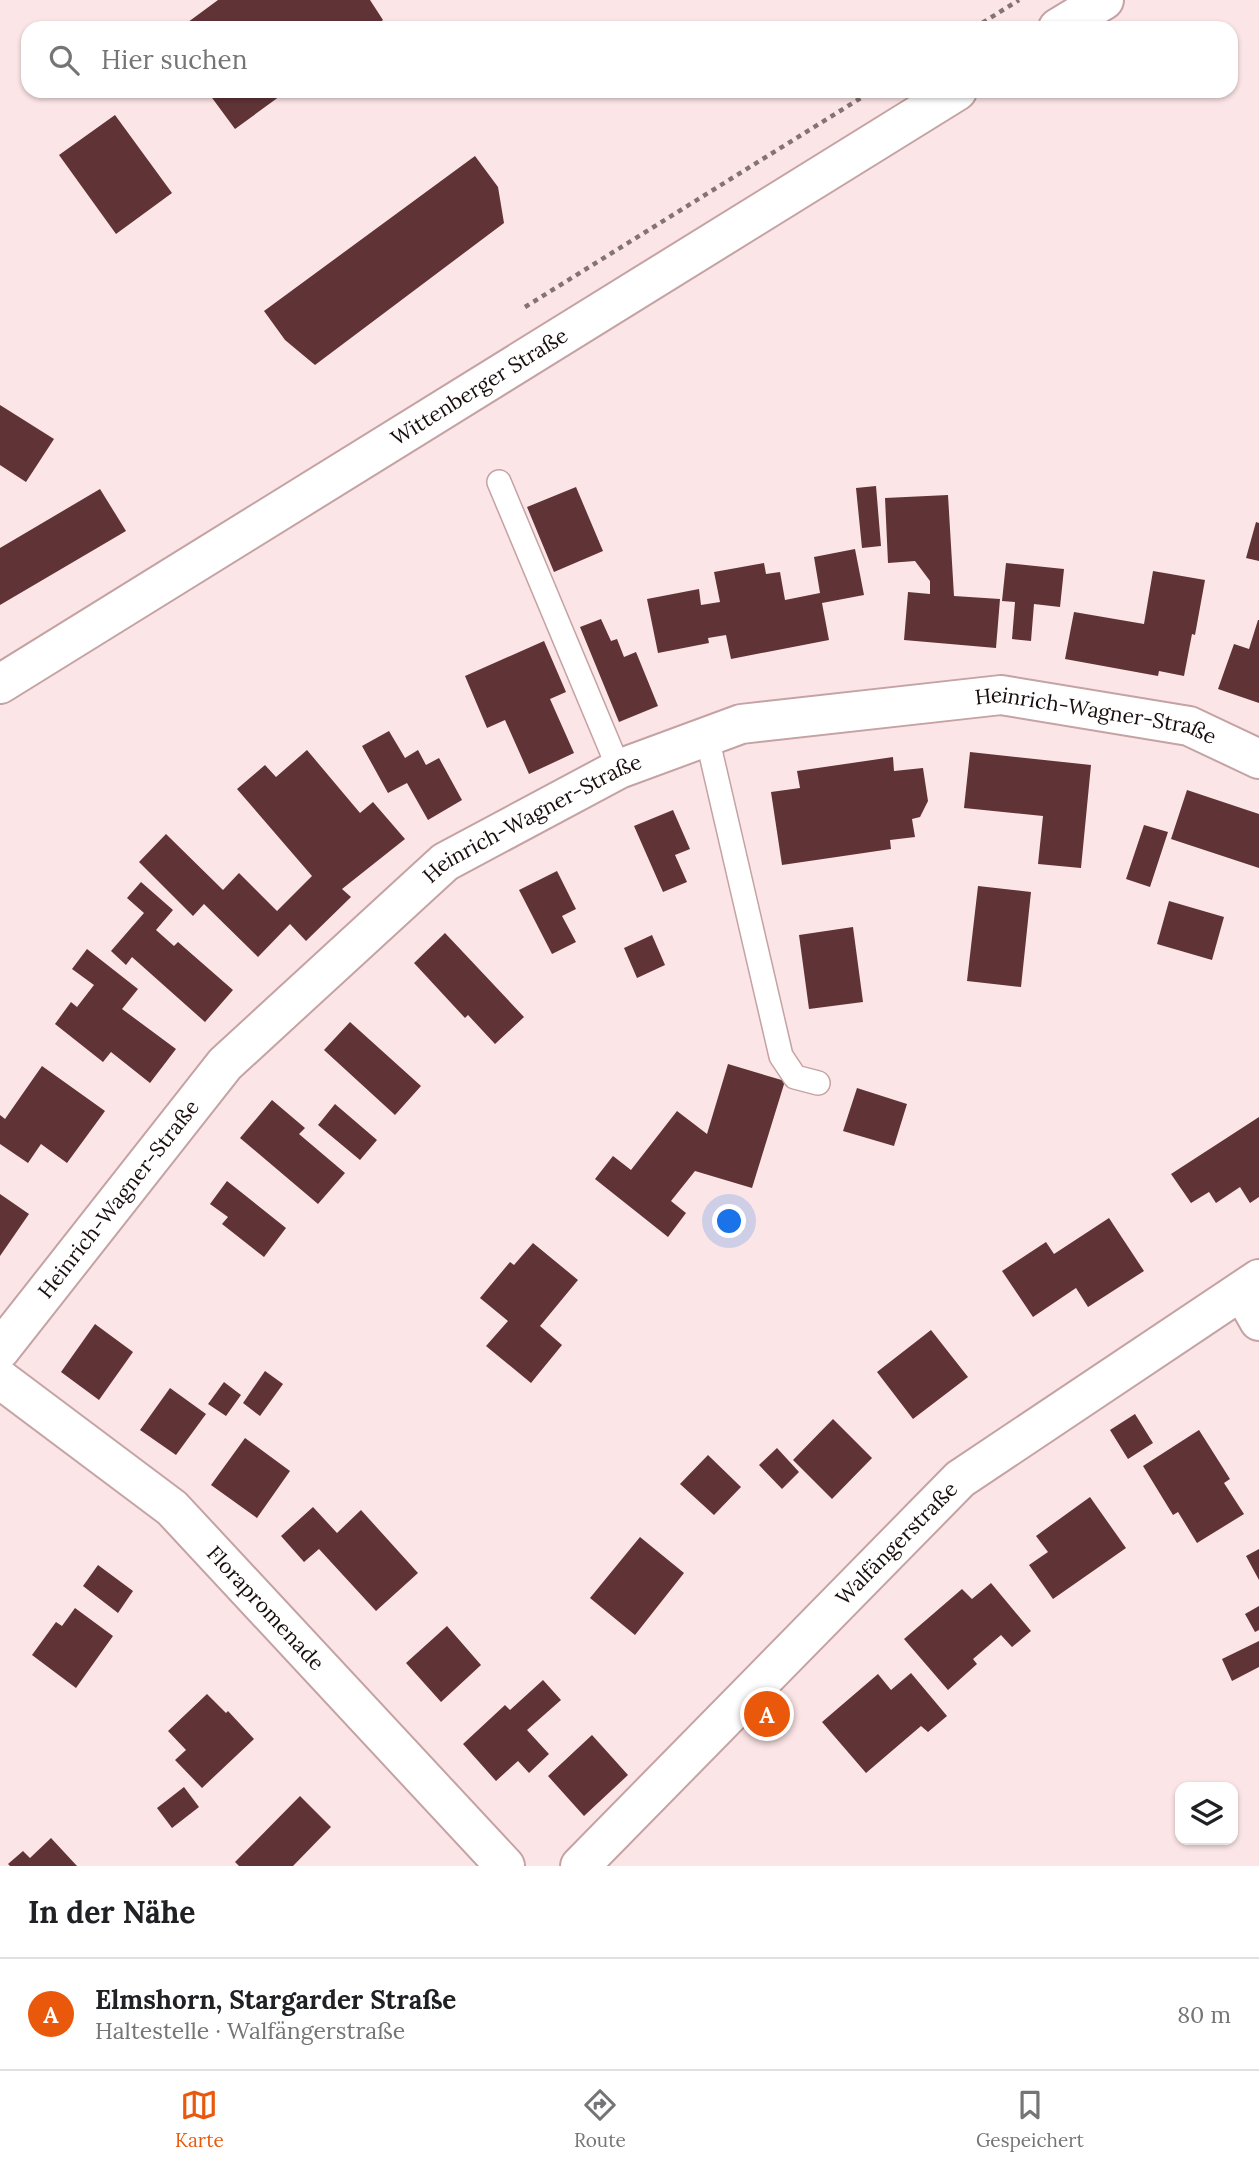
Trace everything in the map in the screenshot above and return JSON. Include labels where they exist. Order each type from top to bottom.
[{"type":"street","name":"Wittenberger Straße","points":[[0,684],[946,98]]},
{"type":"street","name":"Heinrich-Wagner-Straße","points":[[0,1350],[225,1064],[445,862],[619,769],[741,724],[1001,695],[1189,726],[1259,759]]},
{"type":"street","name":"Walfängerstraße","points":[[580,1866],[960,1479],[1253,1297]]},
{"type":"street","name":"Florapromenade","points":[[0,1379],[172,1508],[505,1866]]},
{"type":"lane","points":[[499,482],[619,769]]},
{"type":"lane","points":[[707,737],[781,1056],[795,1077],[818,1083]]},
{"type":"path","points":[[985,21],[1019,0]]},
{"type":"building","points":[[218,0],[370,0],[383,20],[382,21],[190,21]]},
{"type":"building","points":[[212,98],[277,98],[235,129]]},
{"type":"building","points":[[115,115],[172,193],[116,234],[59,155]]},
{"type":"building","points":[[475,156],[498,187],[504,223],[315,365],[285,340],[264,311]]},
{"type":"building","points":[[0,405],[54,439],[26,482],[0,465]]},
{"type":"building","points":[[876,486],[881,546],[862,548],[856,488]]},
{"type":"building","points":[[576,487],[603,551],[554,572],[527,507]]},
{"type":"building","points":[[100,489],[126,531],[0,605],[0,548]]},
{"type":"building","points":[[948,495],[954,596],[1000,599],[996,648],[904,640],[908,592],[930,594],[930,581],[915,561],[888,563],[885,498]]},
{"type":"building","points":[[1256,522],[1259,523],[1259,561],[1246,558]]},
{"type":"building","points":[[855,549],[864,595],[822,603],[829,640],[731,659],[726,635],[708,638],[709,643],[658,653],[647,599],[699,589],[701,605],[720,602],[714,572],[764,563],[766,574],[780,572],[785,600],[820,593],[814,557]]},
{"type":"building","points":[[1006,563],[1064,569],[1060,607],[1034,604],[1031,641],[1012,639],[1015,602],[1002,601]]},
{"type":"building","points":[[1153,571],[1205,580],[1184,676],[1159,671],[1158,676],[1065,659],[1074,612],[1144,624]]},
{"type":"building","points":[[601,619],[611,641],[617,639],[624,657],[636,652],[658,706],[619,722],[580,627]]},
{"type":"building","points":[[1258,620],[1259,703],[1218,689],[1234,644],[1249,649]]},
{"type":"building","points":[[544,641],[566,692],[550,699],[574,753],[529,774],[505,720],[487,728],[465,676]]},
{"type":"building","points":[[389,731],[405,758],[418,750],[426,765],[439,758],[462,800],[428,820],[407,783],[388,793],[362,746]]},
{"type":"building","points":[[307,750],[360,813],[373,802],[405,839],[342,889],[351,897],[306,941],[290,924],[258,957],[204,904],[193,916],[139,862],[166,834],[223,890],[239,873],[277,911],[312,876],[237,789],[265,765],[276,777]]},
{"type":"building","points":[[970,752],[1091,765],[1081,868],[1038,864],[1043,816],[964,808]]},
{"type":"building","points":[[893,757],[894,771],[923,768],[928,801],[920,817],[912,819],[915,837],[890,840],[891,849],[782,865],[771,792],[800,788],[797,771]]},
{"type":"building","points":[[1187,790],[1259,814],[1259,868],[1171,839]]},
{"type":"building","points":[[673,810],[690,849],[675,855],[687,882],[663,892],[634,826]]},
{"type":"building","points":[[1144,825],[1168,832],[1150,887],[1126,879]]},
{"type":"building","points":[[557,871],[576,909],[562,916],[576,942],[552,954],[519,890]]},
{"type":"building","points":[[141,882],[173,910],[156,930],[174,946],[178,942],[233,990],[205,1022],[132,957],[126,965],[111,951],[144,913],[127,898]]},
{"type":"building","points":[[978,886],[1031,892],[1021,987],[967,981]]},
{"type":"building","points":[[1169,901],[1224,917],[1212,960],[1157,944]]},
{"type":"building","points":[[853,927],[863,1002],[809,1009],[799,935]]},
{"type":"building","points":[[445,933],[524,1017],[495,1044],[468,1015],[465,1018],[414,963]]},
{"type":"building","points":[[652,935],[665,965],[637,978],[624,948]]},
{"type":"building","points":[[87,949],[138,989],[122,1009],[176,1049],[150,1083],[111,1052],[103,1062],[55,1024],[71,1002],[77,1007],[94,985],[72,969]]},
{"type":"building","points":[[350,1022],[421,1086],[395,1115],[324,1050]]},
{"type":"building","points":[[728,1064],[785,1081],[752,1188],[695,1171],[671,1201],[686,1213],[668,1237],[595,1179],[613,1156],[631,1170],[677,1111],[707,1134]]},
{"type":"building","points":[[42,1066],[105,1111],[67,1163],[41,1144],[28,1163],[0,1144],[0,1115],[5,1119]]},
{"type":"building","points":[[857,1088],[907,1104],[894,1146],[843,1131]]},
{"type":"building","points":[[272,1100],[305,1128],[299,1134],[345,1173],[318,1204],[240,1138]]},
{"type":"building","points":[[335,1104],[377,1140],[360,1160],[318,1125]]},
{"type":"building","points":[[1259,1117],[1259,1197],[1250,1203],[1240,1187],[1216,1203],[1209,1192],[1191,1203],[1171,1174]]},
{"type":"building","points":[[227,1181],[286,1228],[264,1257],[222,1224],[228,1217],[210,1204]]},
{"type":"building","points":[[0,1194],[29,1214],[0,1256]]},
{"type":"building","points":[[1109,1218],[1144,1271],[1088,1307],[1076,1288],[1033,1317],[1002,1271],[1046,1242],[1054,1254]]},
{"type":"building","points":[[533,1243],[578,1280],[540,1326],[562,1345],[531,1383],[486,1346],[508,1321],[480,1298],[510,1262],[514,1265]]},
{"type":"building","points":[[95,1324],[133,1352],[99,1400],[61,1372]]},
{"type":"building","points":[[931,1330],[968,1377],[913,1419],[877,1372]]},
{"type":"building","points":[[265,1371],[283,1384],[260,1416],[243,1403]]},
{"type":"building","points":[[224,1382],[241,1395],[226,1416],[208,1404]]},
{"type":"building","points":[[170,1388],[206,1414],[176,1455],[140,1430]]},
{"type":"building","points":[[1135,1414],[1153,1443],[1128,1459],[1110,1430]]},
{"type":"building","points":[[833,1419],[872,1458],[832,1499],[793,1460]]},
{"type":"building","points":[[1199,1430],[1230,1479],[1224,1483],[1244,1514],[1197,1543],[1178,1512],[1173,1515],[1143,1466]]},
{"type":"building","points":[[245,1438],[290,1471],[257,1518],[211,1485]]},
{"type":"building","points":[[777,1448],[799,1472],[782,1489],[759,1465]]},
{"type":"building","points":[[708,1455],[741,1487],[714,1515],[680,1484]]},
{"type":"building","points":[[1090,1497],[1126,1548],[1053,1599],[1029,1565],[1048,1552],[1036,1536]]},
{"type":"building","points":[[313,1507],[337,1533],[361,1510],[418,1573],[376,1611],[319,1549],[304,1562],[281,1536]]},
{"type":"building","points":[[640,1537],[684,1573],[635,1635],[590,1598]]},
{"type":"building","points":[[1259,1549],[1259,1580],[1246,1556]]},
{"type":"building","points":[[98,1565],[133,1591],[118,1613],[83,1586]]},
{"type":"building","points":[[991,1583],[1031,1631],[1012,1647],[1001,1635],[973,1659],[977,1664],[948,1690],[904,1639],[962,1589],[972,1599]]},
{"type":"building","points":[[1259,1606],[1259,1630],[1255,1632],[1245,1614]]},
{"type":"building","points":[[75,1608],[113,1636],[76,1688],[32,1655],[56,1622],[62,1626]]},
{"type":"building","points":[[447,1626],[481,1665],[441,1702],[406,1663]]},
{"type":"building","points":[[1259,1641],[1259,1667],[1232,1681],[1222,1659]]},
{"type":"building","points":[[911,1673],[947,1716],[928,1732],[921,1726],[866,1773],[822,1722],[878,1674],[891,1690]]},
{"type":"building","points":[[543,1680],[561,1700],[527,1730],[549,1754],[529,1773],[518,1761],[496,1781],[463,1744],[505,1705],[510,1710]]},
{"type":"building","points":[[207,1694],[226,1713],[228,1711],[254,1739],[202,1788],[175,1760],[186,1750],[168,1731]]},
{"type":"building","points":[[592,1735],[628,1775],[584,1816],[548,1776]]},
{"type":"building","points":[[184,1787],[199,1807],[172,1828],[157,1808]]},
{"type":"building","points":[[300,1796],[331,1827],[293,1866],[239,1866],[235,1862]]},
{"type":"building","points":[[51,1838],[77,1866],[8,1864],[23,1851],[30,1858]]},
{"type":"place","name":"Elmshorn, Stargarder Straße","points":[[767,1714]]}]
